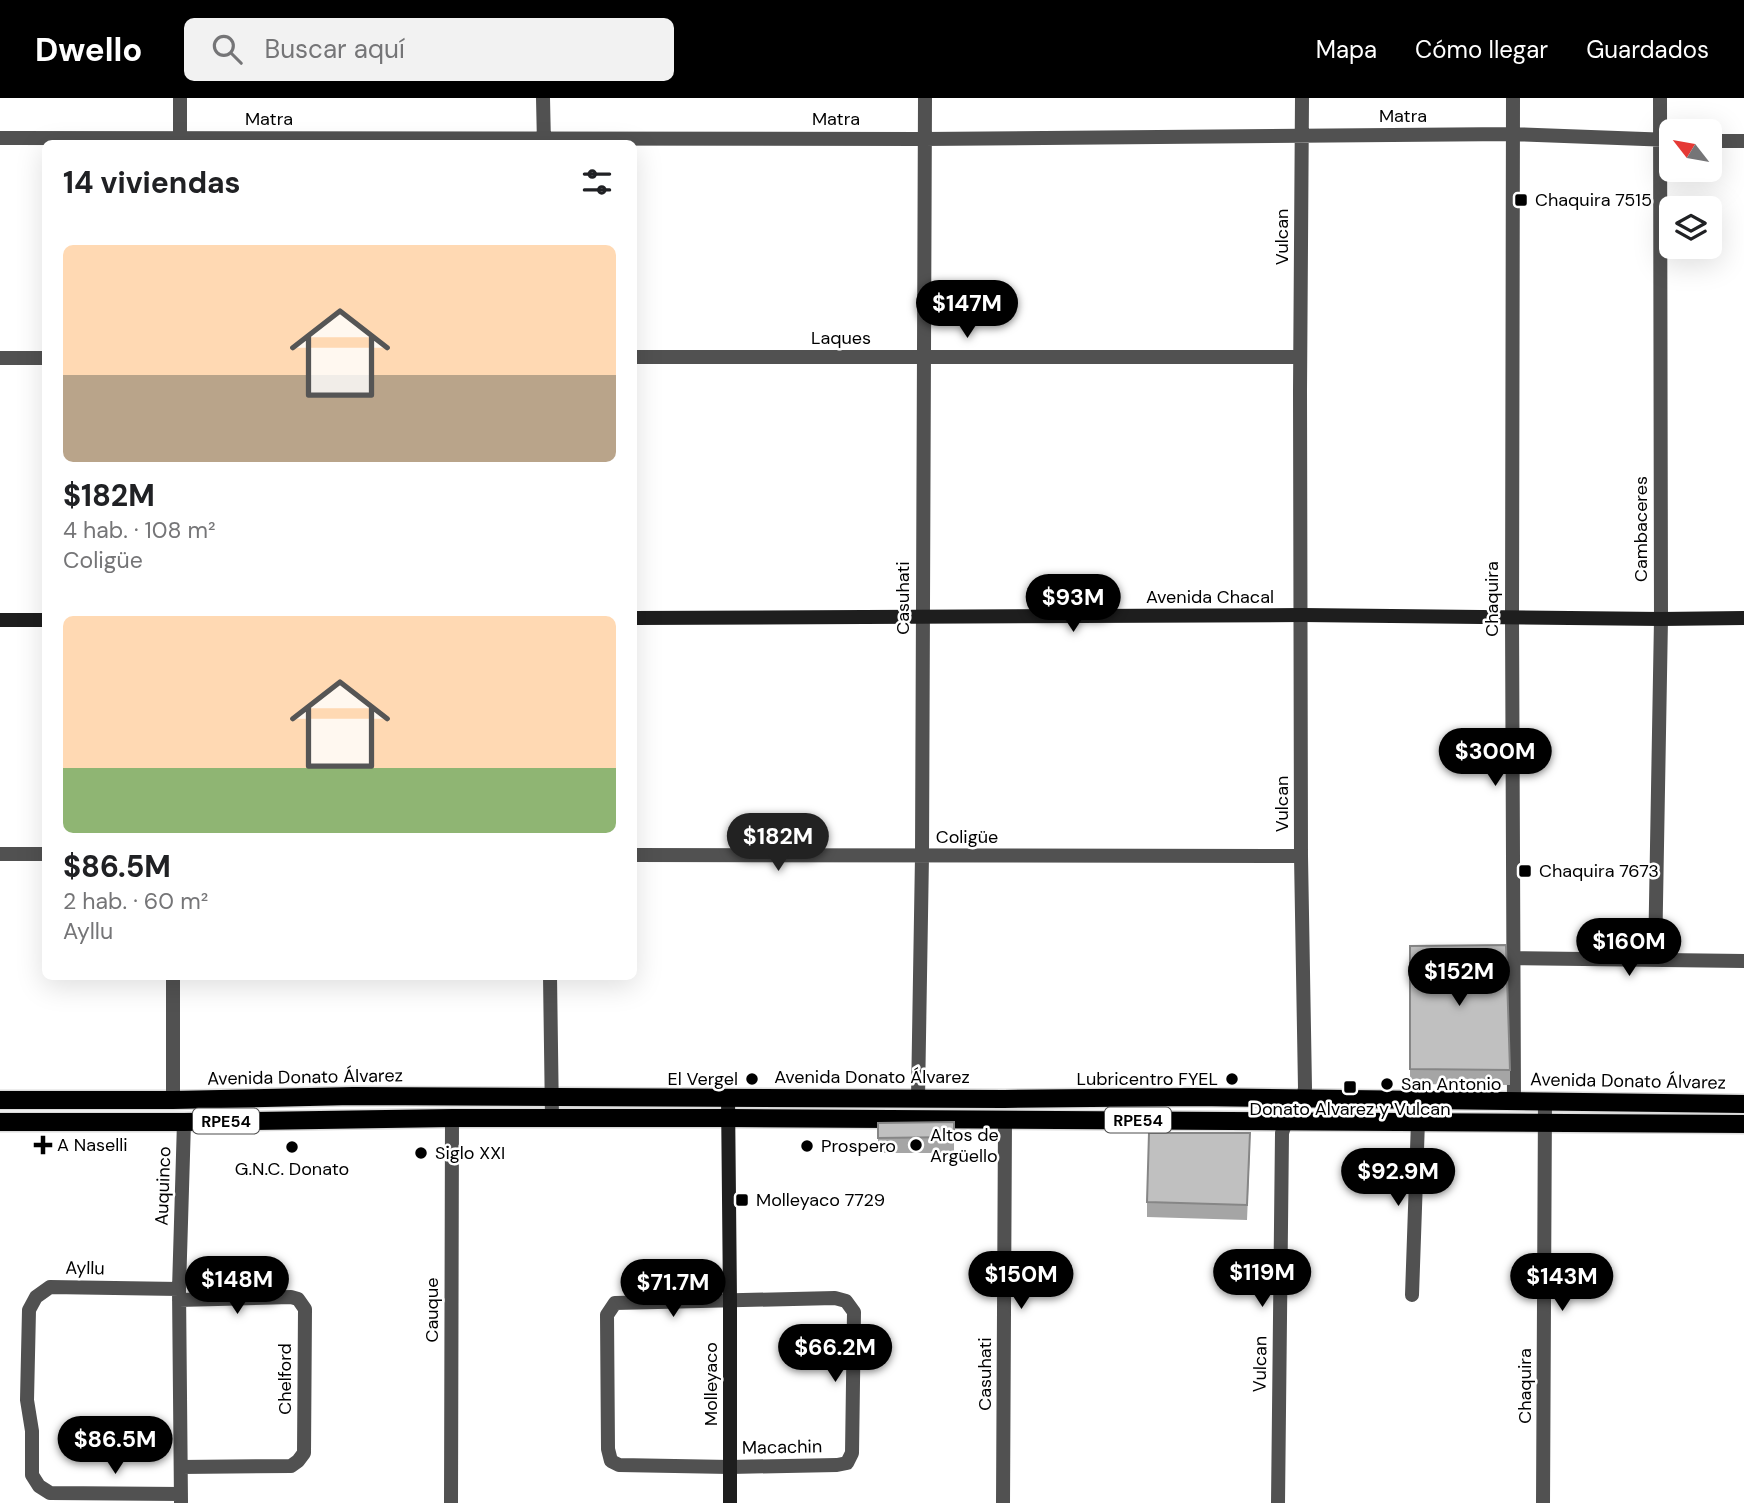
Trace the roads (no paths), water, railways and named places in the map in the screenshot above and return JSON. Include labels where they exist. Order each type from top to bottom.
[{"type":"main road","name":"Avenida Chacal","points":[[637,618],[1302,615],[1744,618]]},
{"type":"main road","points":[[0,620],[42,620]]},
{"type":"main road","name":"Avenida Donato Álvarez","points":[[0,1100],[353,1096],[1303,1098],[1744,1104]]},
{"type":"main road","name":"Molleyaco","points":[[728,1097],[730,1503]]},
{"type":"main road","name":"RPE54","points":[[0,1122],[730,1118],[1744,1124]]},
{"type":"street","points":[[180,98],[180,140]]},
{"type":"street","points":[[543,98],[544,140]]},
{"type":"street","name":"Casuhati","points":[[918,1098],[922,856],[925,98]]},
{"type":"street","name":"Vulcan","points":[[1278,1503],[1282,1133],[1286,1121],[1303,1098],[1305,1088],[1301,856],[1302,98]]},
{"type":"street","name":"Chaquira","points":[[1513,98],[1511,618],[1514,1100]]},
{"type":"street","name":"Cambaceres","points":[[1660,98],[1663,119]]},
{"type":"street","name":"Matra","points":[[637,141],[1513,134],[1659,140]]},
{"type":"street","name":"Matra","points":[[0,138],[120,140]]},
{"type":"street","points":[[1722,141],[1744,141]]},
{"type":"street","name":"Cambaceres","points":[[1655,960],[1666,182]]},
{"type":"street","name":"Laques","points":[[637,357],[1300,357]]},
{"type":"street","points":[[0,358],[42,358]]},
{"type":"street","points":[[0,854],[42,854]]},
{"type":"street","name":"Coligüe","points":[[637,855],[1301,856]]},
{"type":"street","points":[[1514,958],[1744,961]]},
{"type":"street","points":[[173,980],[173,1100]]},
{"type":"street","points":[[550,980],[552,1118]]},
{"type":"street","name":"Chaquira","points":[[1543,1503],[1545,1101]]},
{"type":"street","name":"Cauque","points":[[451,1503],[452,1118]]},
{"type":"street","name":"Casuhati","points":[[1003,1503],[1004,1120]]},
{"type":"street","points":[[1412,1295],[1418,1121]]},
{"type":"street","name":"Auquinco","points":[[181,1499],[179,1294],[184,1122]]},
{"type":"street","name":"Ayllu","points":[[179,1294],[50,1287],[36,1297],[29,1310],[27,1400],[32,1431],[32,1475],[39,1486],[50,1493],[181,1499]]},
{"type":"street","name":"Chelford","points":[[179,1294],[291,1297],[298,1299],[305,1308],[304,1453],[298,1461],[291,1466],[181,1467]]},
{"type":"street","name":"Macachin","points":[[730,1300],[835,1298],[846,1301],[854,1312],[852,1453],[847,1463],[730,1467]]},
{"type":"street","points":[[730,1300],[615,1303],[607,1315],[608,1449],[611,1461],[619,1465],[730,1467]]},
{"type":"place","name":"Chaquira 7515","points":[[1521,200]]},
{"type":"place","name":"Chaquira 7673","points":[[1525,871]]},
{"type":"place","name":"El Vergel","points":[[752,1079]]},
{"type":"place","name":"Lubricentro FYEL","points":[[1232,1079]]},
{"type":"place","name":"San Antonio","points":[[1387,1084]]},
{"type":"place","name":"Donato Alvarez y Vulcan","points":[[1350,1087]]},
{"type":"place","name":"A Naselli","points":[[43,1145]]},
{"type":"place","name":"Altos de Argüello","points":[[916,1145]]},
{"type":"place","name":"Prospero","points":[[807,1146]]},
{"type":"place","name":"G.N.C. Donato","points":[[292,1147]]},
{"type":"place","name":"Siglo XXI","points":[[421,1153]]},
{"type":"place","name":"Molleyaco 7729","points":[[742,1200]]}]
